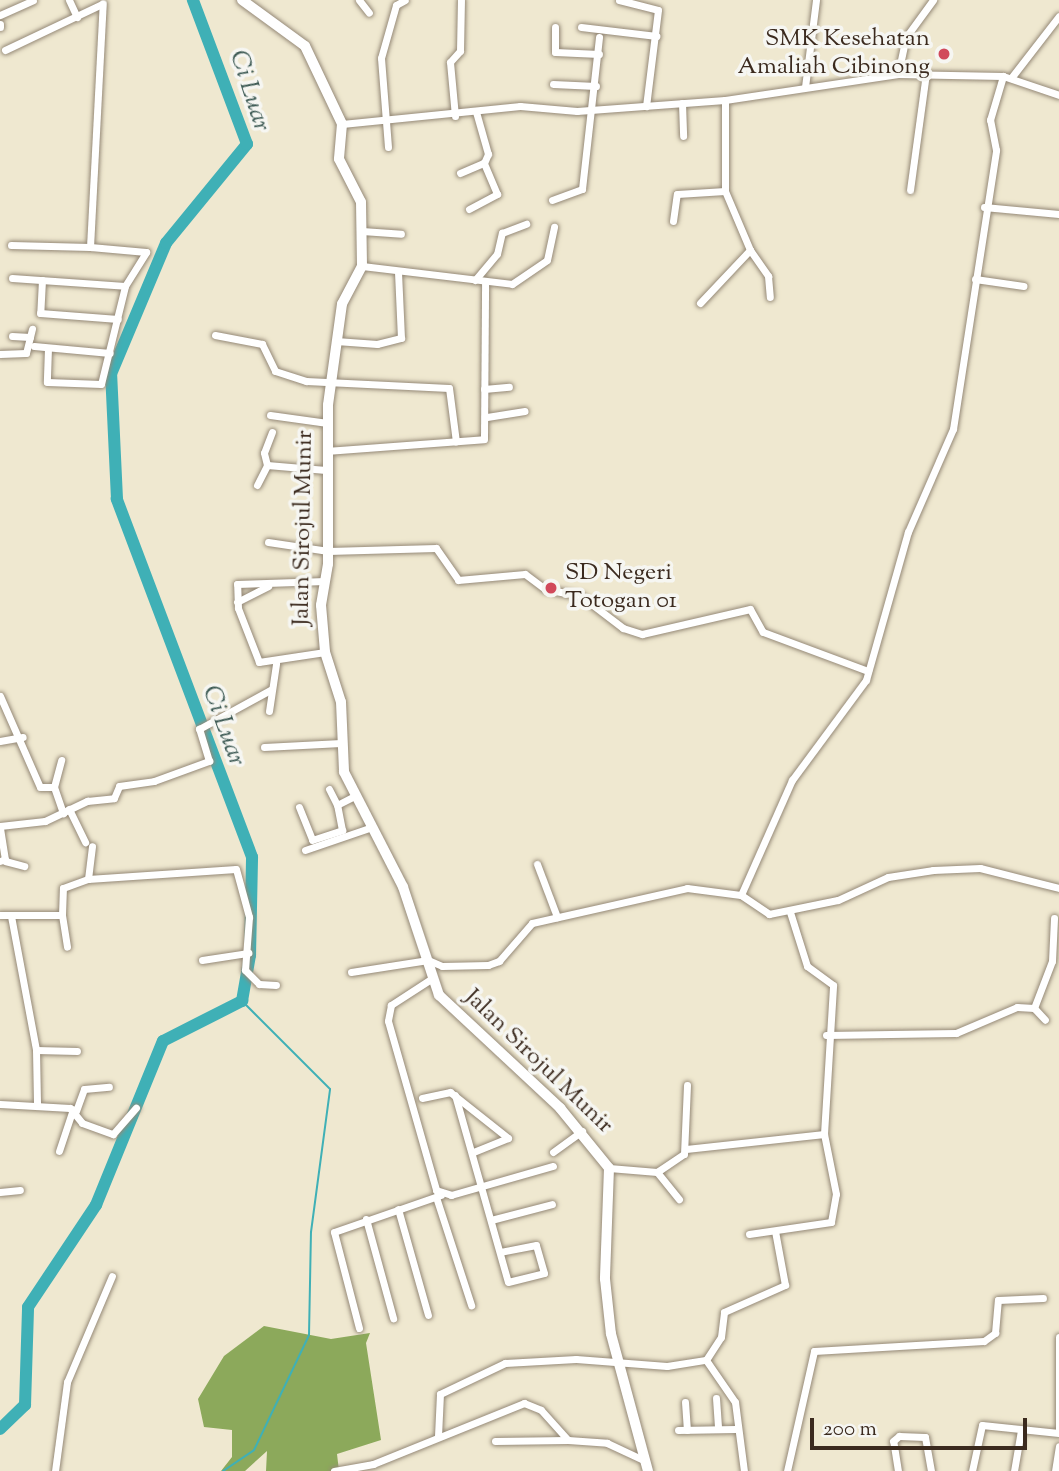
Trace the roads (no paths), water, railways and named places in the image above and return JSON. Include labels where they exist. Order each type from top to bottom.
[{"type":"street","points":[[0,15],[33,0]]},
{"type":"street","points":[[69,0],[77,17]]},
{"type":"street","name":"Jalan Sirojul Munir","points":[[242,0],[265,23],[303,43],[342,124],[338,153],[359,190],[362,266],[342,304],[331,385],[326,451],[328,551],[325,581],[325,652],[341,702],[344,772],[403,887],[428,960],[431,979],[461,1020],[582,1131],[609,1168],[605,1279],[619,1364],[642,1459],[648,1471]]},
{"type":"street","points":[[359,0],[369,13]]},
{"type":"street","points":[[388,147],[381,58],[396,5],[405,0]]},
{"type":"street","points":[[455,116],[450,62],[460,51],[461,0]]},
{"type":"street","points":[[617,0],[657,8],[656,36],[646,106]]},
{"type":"street","points":[[805,87],[816,0]]},
{"type":"street","points":[[898,74],[906,37],[933,0]]},
{"type":"street","points":[[5,50],[103,2]]},
{"type":"street","points":[[90,247],[103,2]]},
{"type":"street","points":[[741,895],[792,780],[855,701],[869,671],[908,532],[953,429],[984,207],[996,150],[990,120],[1007,77],[1059,16]]},
{"type":"street","points":[[555,27],[555,52],[598,54]]},
{"type":"street","points":[[581,27],[656,36]]},
{"type":"street","points":[[552,200],[582,190],[596,86],[598,37]]},
{"type":"street","points":[[910,190],[926,73]]},
{"type":"street","points":[[342,124],[384,118],[455,116],[520,106],[592,110],[725,100],[898,74],[1007,77],[1059,95]]},
{"type":"street","points":[[553,84],[596,86]]},
{"type":"street","points":[[725,100],[725,191],[750,250],[768,275],[770,298]]},
{"type":"street","points":[[682,103],[683,136]]},
{"type":"street","points":[[469,209],[497,194],[484,163],[487,150],[476,113]]},
{"type":"street","points":[[460,173],[484,163]]},
{"type":"street","points":[[673,221],[677,194],[725,191]]},
{"type":"street","points":[[984,207],[1059,214]]},
{"type":"street","points":[[475,280],[499,251],[502,233],[526,224]]},
{"type":"street","points":[[362,266],[398,273],[475,280],[485,284],[531,277],[547,260],[554,228]]},
{"type":"street","points":[[362,231],[401,234]]},
{"type":"street","points":[[12,245],[146,252],[125,286],[101,384],[47,382],[48,348]]},
{"type":"street","points":[[700,303],[750,250]]},
{"type":"street","points":[[337,341],[377,344],[401,338],[398,273]]},
{"type":"street","points":[[12,278],[125,286]]},
{"type":"street","points":[[975,279],[1023,286]]},
{"type":"street","points":[[42,280],[40,313],[118,319]]},
{"type":"street","points":[[326,451],[484,439],[487,417],[484,389],[485,284]]},
{"type":"street","points":[[0,354],[24,354],[31,333],[12,335]]},
{"type":"street","points":[[215,335],[253,340],[275,371],[331,385],[449,388],[456,442]]},
{"type":"street","points":[[34,346],[110,353]]},
{"type":"street","points":[[484,389],[509,387]]},
{"type":"street","points":[[487,417],[525,411]]},
{"type":"street","points":[[270,415],[327,423]]},
{"type":"street","points":[[257,485],[267,465],[264,453],[272,432]]},
{"type":"street","points":[[267,465],[326,470]]},
{"type":"street","points":[[268,542],[328,551],[436,548],[458,580],[525,574],[545,589],[581,596],[623,628],[642,634],[750,609],[753,625],[763,632],[869,671]]},
{"type":"street","points":[[325,581],[268,586],[240,581],[237,602],[257,658],[276,664],[325,652]]},
{"type":"street","points":[[237,602],[268,586]]},
{"type":"street","points":[[269,711],[276,664]]},
{"type":"street","points":[[24,866],[3,861],[0,827],[115,798],[119,786],[154,781],[209,761],[199,729],[272,689]]},
{"type":"street","points":[[0,696],[23,737],[40,787],[54,787]]},
{"type":"street","points":[[0,741],[23,737]]},
{"type":"street","points":[[264,747],[341,743]]},
{"type":"street","points":[[61,760],[54,787],[66,811],[89,844],[88,878]]},
{"type":"street","points":[[299,807],[312,840],[342,830],[337,805],[329,789]]},
{"type":"street","points":[[337,805],[355,796]]},
{"type":"street","points":[[306,850],[372,827]]},
{"type":"street","points":[[537,864],[557,917]]},
{"type":"street","points":[[351,972],[428,960],[442,966],[488,965],[503,957],[527,925],[687,888],[741,895],[763,912],[790,912],[838,900],[888,877],[933,870],[980,868],[1059,888]]},
{"type":"street","points":[[67,947],[62,915],[63,888],[88,878],[236,869],[248,910],[247,974],[259,985],[276,985]]},
{"type":"street","points":[[749,1234],[831,1222],[836,1194],[824,1134],[827,1035],[834,985],[807,967],[790,912]]},
{"type":"street","points":[[0,915],[62,915]]},
{"type":"street","points":[[11,915],[36,1051],[37,1104]]},
{"type":"street","points":[[1034,1008],[1056,959],[1054,918]]},
{"type":"street","points":[[202,960],[248,953]]},
{"type":"street","points":[[431,979],[391,1005],[388,1021],[471,1305]]},
{"type":"street","points":[[827,1035],[956,1033],[1006,1010],[1034,1008]]},
{"type":"street","points":[[1034,1008],[1045,1020]]},
{"type":"street","points":[[36,1051],[76,1051]]},
{"type":"street","points":[[686,1149],[687,1085]]},
{"type":"street","points":[[59,1151],[84,1089],[109,1087]]},
{"type":"street","points":[[422,1098],[455,1095],[509,1140],[473,1152]]},
{"type":"street","points":[[455,1095],[510,1284],[544,1273],[536,1245],[501,1252]]},
{"type":"street","points":[[0,1104],[37,1104],[75,1110]]},
{"type":"street","points":[[75,1110],[82,1123],[113,1134],[136,1108]]},
{"type":"street","points":[[462,1117],[476,1113]]},
{"type":"street","points":[[553,1152],[582,1131]]},
{"type":"street","points":[[609,1168],[657,1172],[686,1149],[824,1134]]},
{"type":"street","points":[[359,1328],[334,1232],[439,1196],[482,1187],[553,1166]]},
{"type":"street","points":[[657,1172],[679,1199]]},
{"type":"street","points":[[0,1192],[20,1191]]},
{"type":"street","points":[[491,1220],[552,1204]]},
{"type":"street","points":[[398,1209],[428,1315]]},
{"type":"street","points":[[366,1219],[393,1318]]},
{"type":"street","points":[[706,1360],[721,1338],[724,1312],[785,1284],[775,1231]]},
{"type":"street","points":[[55,1471],[67,1382],[112,1276]]},
{"type":"street","points":[[787,1471],[790,1437],[817,1349],[984,1341],[995,1333],[998,1300],[1043,1298]]},
{"type":"street","points":[[972,1471],[982,1425],[1059,1431],[1059,1337]]},
{"type":"street","points":[[438,1436],[440,1395],[497,1366],[522,1360],[619,1364],[706,1360]]},
{"type":"street","points":[[706,1360],[733,1396],[744,1471]]},
{"type":"street","points":[[716,1398],[718,1429]]},
{"type":"street","points":[[685,1402],[687,1430]]},
{"type":"street","points":[[334,1471],[373,1464],[524,1404],[541,1410],[568,1440]]},
{"type":"street","points":[[678,1430],[736,1429]]},
{"type":"street","points":[[1014,1471],[1021,1430]]},
{"type":"street","points":[[898,1471],[893,1441],[899,1436],[925,1437],[931,1471]]},
{"type":"street","points":[[495,1441],[568,1440],[607,1443],[642,1459]]},
{"type":"street","points":[[1055,1471],[1059,1446]]},
{"type":"waterway","name":"Ci Luar","points":[[0,1429],[25,1405],[28,1307],[96,1205],[163,1041],[242,1001],[250,955],[252,857],[117,499],[111,374],[166,243],[247,144],[193,0]]},
{"type":"waterway","points":[[223,1471],[254,1450],[309,1335],[311,1232],[330,1089],[242,1001]]},
{"type":"place","name":"SMK Kesehatan Amaliah Cibinong","points":[[944,54]]},
{"type":"place","name":"SD Negeri Totogan 01","points":[[551,588]]}]
